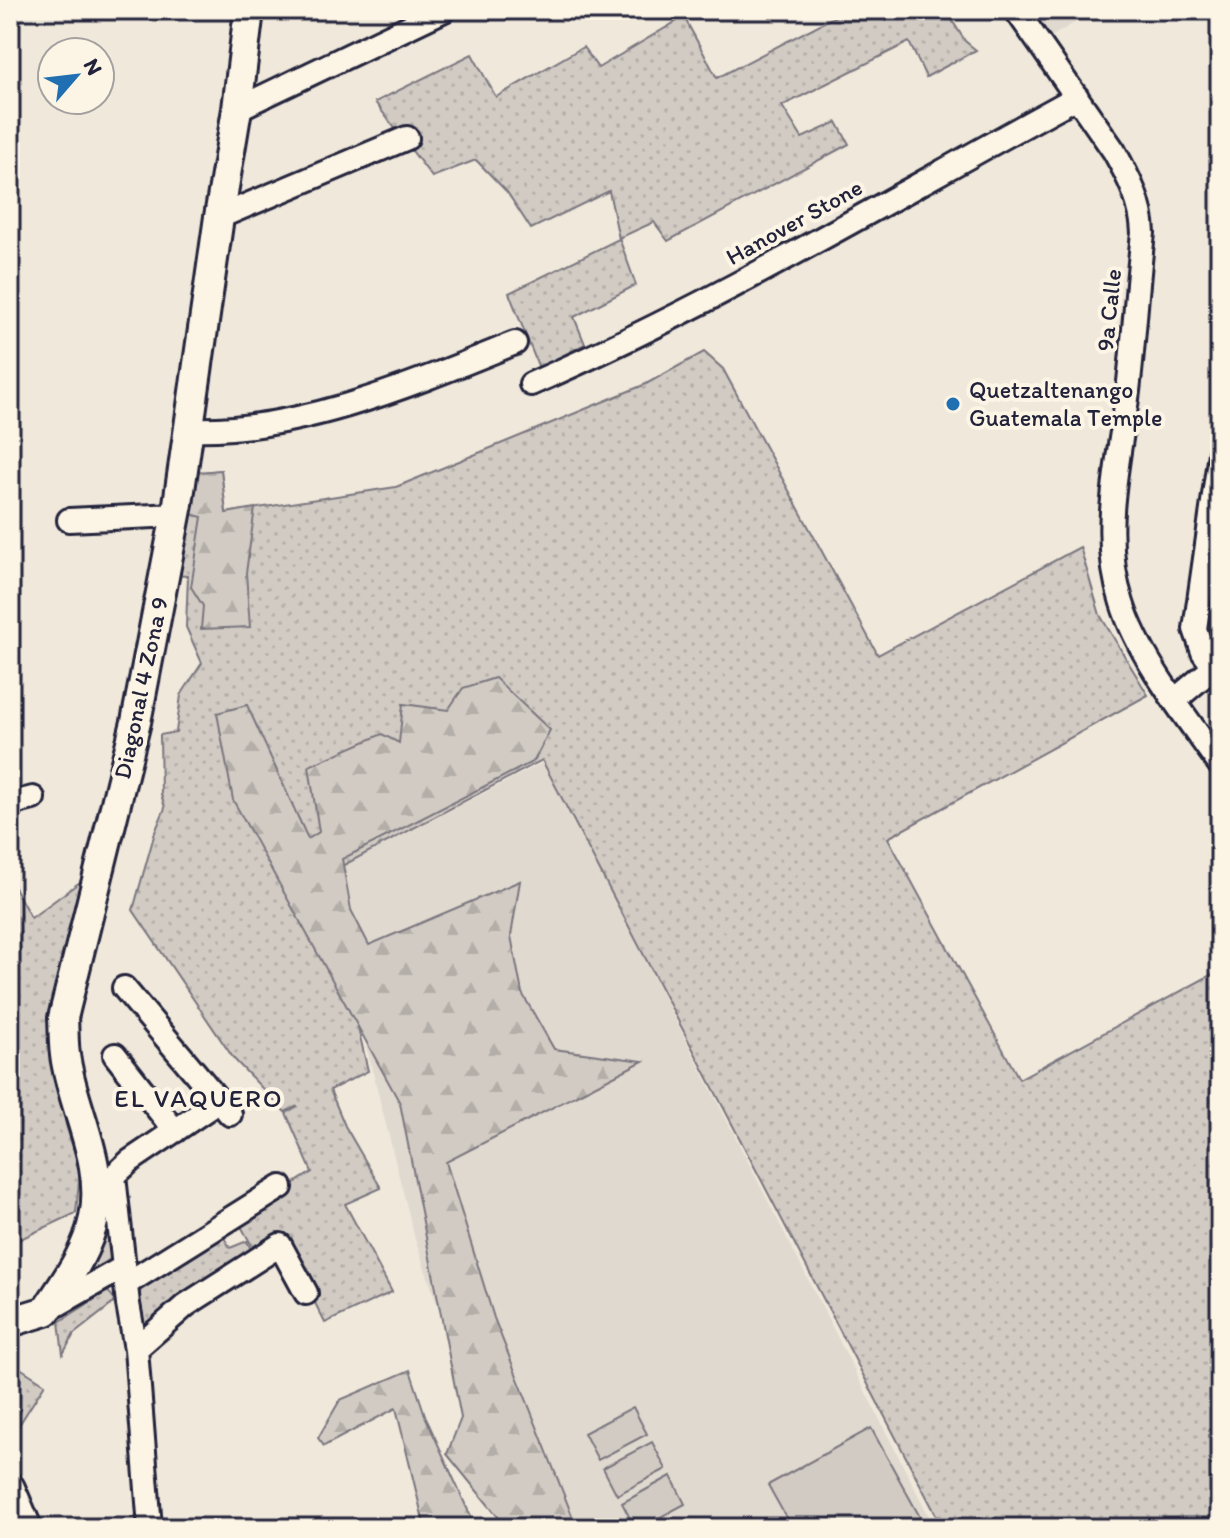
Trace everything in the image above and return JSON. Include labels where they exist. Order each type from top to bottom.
[{"type":"main road","name":"Diagonal 4 Zona 9","points":[[46,1311],[79,1260],[94,1219],[97,1189],[95,1164],[66,1061],[63,1018],[136,722],[176,515],[249,10]]},
{"type":"main road","points":[[10,1322],[46,1311]]},
{"type":"main road","points":[[10,1488],[27,1528]]},
{"type":"street","points":[[237,109],[444,10]]},
{"type":"street","name":"9a Calle","points":[[1016,10],[1125,169],[1141,209],[1143,224],[1128,390],[1109,527],[1111,554],[1122,605],[1131,627],[1179,706],[1220,765]]},
{"type":"street","name":"Hanover Stone","points":[[531,384],[699,304],[1077,97]]},
{"type":"street","points":[[219,217],[407,138]]},
{"type":"street","points":[[188,429],[253,426],[323,410],[415,382],[515,343]]},
{"type":"street","points":[[1179,706],[1218,672],[1198,641],[1195,616],[1220,453]]},
{"type":"street","points":[[69,520],[176,515]]},
{"type":"street","points":[[10,804],[33,798]]},
{"type":"street","points":[[124,988],[225,1108],[175,1131],[130,1161],[114,1176],[136,1349],[150,1528]]},
{"type":"street","points":[[115,1055],[175,1131]]},
{"type":"street","points":[[46,1311],[125,1276],[281,1187]]},
{"type":"street","points":[[136,1349],[186,1305],[280,1245],[306,1293]]},
{"type":"shaded area","points":[[1023,10],[1096,10],[1044,41]]},
{"type":"shaded area","points":[[544,762],[935,1528],[513,1528],[415,1239],[323,876]]},
{"type":"green space","points":[[847,10],[960,10],[950,17],[965,41],[976,50],[926,77],[909,42],[782,106],[802,138],[837,122],[849,144],[668,241],[654,222],[619,238],[636,285],[574,317],[585,344],[539,368],[509,293],[619,239],[609,191],[531,229],[507,192],[476,160],[432,177],[375,102],[472,54],[496,97],[583,47],[598,68],[684,17],[717,78]]},
{"type":"green space","points":[[704,352],[723,369],[878,655],[1080,547],[1100,615],[1148,695],[888,838],[1019,1079],[1220,970],[1220,1528],[943,1528],[542,760],[323,876],[368,1071],[330,1090],[345,1126],[381,1188],[345,1204],[392,1292],[325,1323],[283,1239],[256,1253],[237,1219],[312,1172],[286,1113],[298,1106],[285,1112],[234,1059],[133,910],[165,808],[161,794],[160,735],[176,732],[181,695],[202,663],[186,627],[188,576],[170,575],[189,473],[221,470],[226,513],[396,487],[646,384]]},
{"type":"green space","points":[[221,470],[226,513],[255,508],[246,573],[250,627],[201,629],[203,606],[191,587],[202,517],[187,513],[189,473]]},
{"type":"green space","points":[[495,678],[550,730],[534,761],[342,859],[351,910],[369,945],[520,881],[511,936],[522,993],[554,1049],[643,1061],[446,1162],[494,1318],[577,1528],[507,1528],[447,1454],[461,1418],[400,1103],[233,800],[217,713],[247,705],[308,839],[319,832],[309,766],[382,734],[399,743],[403,704],[448,710],[463,688]]},
{"type":"green space","points":[[84,879],[53,1033],[66,1125],[80,1170],[76,1213],[10,1244],[10,880],[31,918]]},
{"type":"green space","points":[[113,1190],[114,1260],[74,1288]]},
{"type":"green space","points":[[220,1230],[230,1248],[247,1241],[254,1256],[139,1341],[130,1286]]},
{"type":"green space","points":[[108,1291],[116,1301],[74,1334],[63,1354],[59,1322]]},
{"type":"green space","points":[[16,1334],[17,1366],[45,1384],[14,1433],[10,1429],[10,1335]]},
{"type":"green space","points":[[410,1370],[426,1418],[476,1528],[425,1528],[396,1408],[324,1446],[318,1438],[340,1400]]},
{"type":"green space","points":[[633,1407],[647,1434],[598,1460],[584,1433]]},
{"type":"green space","points":[[871,1428],[926,1528],[792,1528],[768,1485]]},
{"type":"green space","points":[[652,1442],[666,1469],[617,1495],[603,1468]]},
{"type":"green space","points":[[671,1476],[685,1504],[635,1528],[622,1503]]},
{"type":"place","name":"Quetzaltenango Guatemala Temple","points":[[953,404]]},
{"type":"district","name":"EL VAQUERO","points":[[199,1098]]}]
